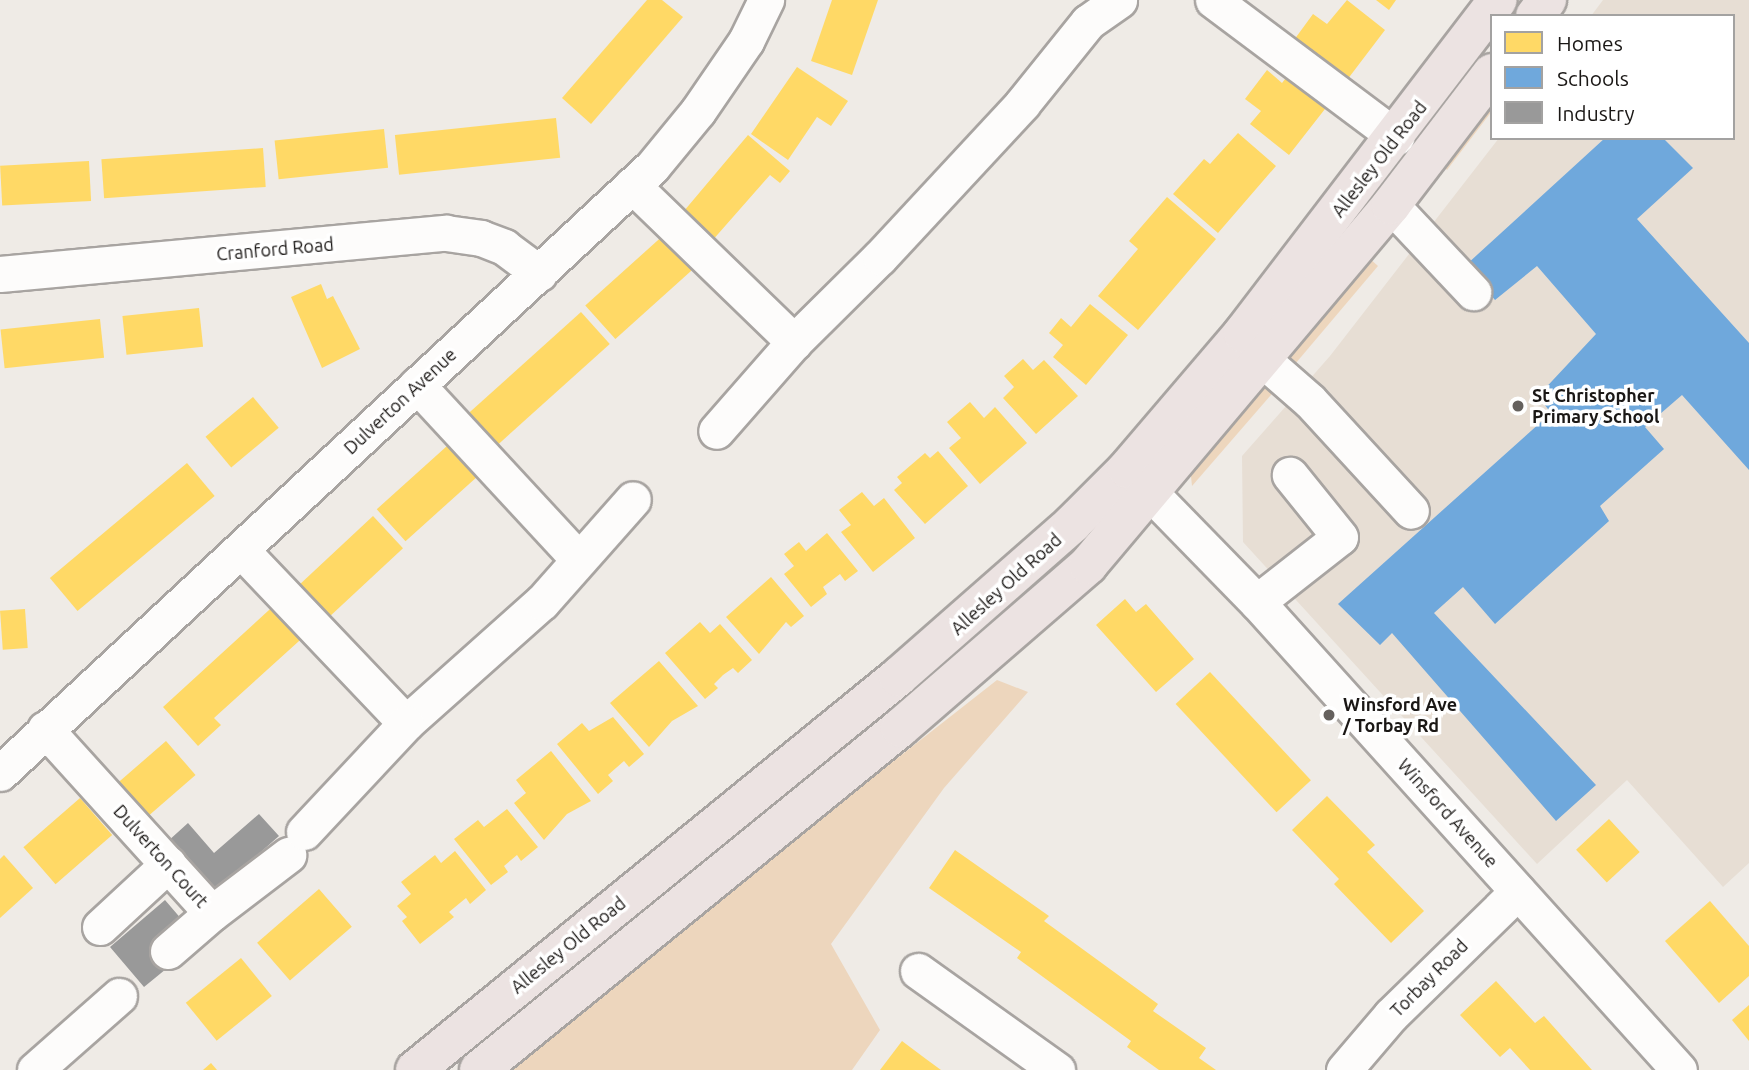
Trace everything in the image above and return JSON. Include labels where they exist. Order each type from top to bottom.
[{"type":"main road","name":"Allesley Old Road","points":[[483,1067],[992,650],[1088,565],[1139,482],[1243,333],[1498,0]]},
{"type":"main road","name":"Allesley Old Road","points":[[415,1070],[1016,578],[1139,482],[1263,360],[1391,205],[1490,77]]},
{"type":"main road","points":[[462,1031],[483,1067]]},
{"type":"street","name":"Dulverton Avenue","points":[[7,756],[46,729],[632,185],[698,111],[746,41],[766,0]]},
{"type":"street","points":[[716,431],[793,342],[880,257],[1022,104],[1088,22],[1119,0]]},
{"type":"street","points":[[1213,0],[1396,136]]},
{"type":"street","points":[[632,185],[793,342]]},
{"type":"street","points":[[1391,205],[1473,292]]},
{"type":"street","name":"Cranford Road","points":[[0,274],[446,233],[481,238],[504,247],[539,272]]},
{"type":"street","points":[[1263,360],[1310,401],[1412,511]]},
{"type":"street","points":[[417,386],[579,561]]},
{"type":"street","points":[[1257,602],[1340,537],[1290,475]]},
{"type":"street","name":"Winsford Avenue","points":[[1139,482],[1257,602],[1679,1070]]},
{"type":"street","name":"Dulverton Court","points":[[46,729],[212,913],[296,844],[406,723],[542,602],[633,499]]},
{"type":"street","points":[[241,550],[406,723]]},
{"type":"street","points":[[100,927],[168,864]]},
{"type":"street","name":"Torbay Road","points":[[1344,1070],[1391,1015],[1518,891]]},
{"type":"street","points":[[168,951],[212,913]]},
{"type":"street","points":[[919,971],[1057,1070]]},
{"type":"street","points":[[35,1070],[119,996]]},
{"type":"shaded area","name":"St Christopher Primary School","points":[[1603,0],[1749,0],[1749,863],[1723,887],[1627,780],[1537,864],[1243,542],[1242,456],[1330,356],[1497,140],[1735,140],[1735,14],[1592,14]]},
{"type":"shaded area","points":[[1490,93],[1490,114],[1447,170],[1438,160]]},
{"type":"shaded area","points":[[1369,258],[1378,266],[1290,370],[1279,360]]},
{"type":"shaded area","points":[[1266,377],[1277,388],[1192,486],[1190,467]]},
{"type":"shaded area","points":[[997,680],[1028,692],[944,788],[831,944],[880,1030],[852,1070],[500,1070]]},
{"type":"building: Homes","points":[[647,0],[662,0],[683,17],[591,124],[562,98]]},
{"type":"building: Homes","points":[[832,0],[878,0],[852,75],[811,61]]},
{"type":"building: Homes","points":[[1347,0],[1385,30],[1347,80],[1294,40],[1313,14],[1327,24]]},
{"type":"building: Homes","points":[[1376,0],[1396,0],[1389,10]]},
{"type":"building: Homes","points":[[797,67],[848,101],[831,126],[817,117],[788,160],[751,134]]},
{"type":"building: Homes","points":[[1293,69],[1332,100],[1289,155],[1250,124],[1261,111],[1245,99],[1267,70],[1282,83]]},
{"type":"building: Homes","points":[[556,118],[560,158],[399,175],[395,135]]},
{"type":"building: Homes","points":[[384,129],[388,168],[279,179],[275,140]]},
{"type":"building: Homes","points":[[1238,133],[1276,166],[1218,233],[1173,194],[1204,159],[1210,164]]},
{"type":"building: Homes","points":[[748,135],[790,171],[780,183],[770,175],[704,250],[673,224]]},
{"type":"building: Homes","points":[[263,148],[266,187],[104,198],[101,159]]},
{"type":"building: Homes","points":[[89,161],[91,201],[2,206],[0,166]]},
{"type":"building: Homes","points":[[1167,197],[1216,239],[1138,330],[1098,296],[1138,249],[1129,241]]},
{"type":"building: Homes","points":[[667,232],[697,265],[615,339],[585,306]]},
{"type":"building: Homes","points":[[321,284],[327,299],[333,296],[360,349],[322,368],[291,297]]},
{"type":"building: Homes","points":[[1090,304],[1128,335],[1086,385],[1053,357],[1063,345],[1049,333],[1061,318],[1071,327]]},
{"type":"building: Homes","points":[[199,308],[203,347],[126,355],[122,316]]},
{"type":"building: Homes","points":[[581,312],[610,344],[495,447],[467,415]]},
{"type":"building: Homes","points":[[100,319],[104,358],[5,368],[1,329]]},
{"type":"building: Homes","points":[[1023,359],[1033,370],[1044,360],[1078,396],[1036,434],[1003,398],[1014,387],[1004,376]]},
{"type":"building: Homes","points":[[253,397],[279,428],[231,467],[206,437]]},
{"type":"building: Homes","points":[[970,402],[984,418],[995,407],[1027,443],[980,484],[949,448],[961,438],[947,422]]},
{"type":"building: Homes","points":[[457,437],[486,469],[406,541],[377,509]]},
{"type":"building: Homes","points":[[938,451],[968,486],[925,524],[894,490],[902,483],[897,477],[925,453],[930,458]]},
{"type":"building: Homes","points":[[187,463],[215,496],[78,611],[50,578]]},
{"type":"building: Homes","points":[[862,492],[874,506],[884,498],[915,538],[873,572],[841,532],[851,525],[839,510]]},
{"type":"building: Homes","points":[[373,516],[403,548],[324,622],[294,590]]},
{"type":"building: Homes","points":[[827,533],[858,571],[845,581],[840,574],[823,587],[827,594],[811,607],[784,574],[794,566],[784,554],[799,542],[806,551]]},
{"type":"building: Homes","points":[[771,577],[804,616],[791,627],[786,622],[759,654],[726,617]]},
{"type":"building: Homes","points":[[1125,599],[1136,612],[1146,604],[1194,659],[1156,692],[1096,625]]},
{"type":"building: Homes","points":[[280,600],[309,632],[214,718],[221,725],[198,746],[163,707]]},
{"type":"building: Homes","points":[[25,609],[28,648],[3,650],[0,611]]},
{"type":"building: Homes","points":[[700,622],[710,633],[720,624],[752,660],[738,673],[733,668],[723,675],[714,684],[718,688],[705,699],[665,653]]},
{"type":"building: Homes","points":[[659,661],[698,706],[672,721],[649,747],[610,703]]},
{"type":"building: Homes","points":[[1210,672],[1311,780],[1277,812],[1176,704]]},
{"type":"building: Homes","points":[[613,717],[644,754],[629,767],[624,761],[608,775],[613,781],[598,794],[557,744],[582,723],[589,731]]},
{"type":"building: Homes","points":[[166,741],[196,775],[146,818],[116,784]]},
{"type":"building: Homes","points":[[551,751],[591,801],[567,814],[544,840],[514,803],[526,793],[516,780]]},
{"type":"building: Homes","points":[[1327,796],[1375,845],[1367,852],[1424,911],[1391,943],[1334,884],[1339,879],[1292,830]]},
{"type":"building: Homes","points":[[80,798],[112,835],[56,884],[23,847]]},
{"type":"building: Homes","points":[[507,809],[538,847],[521,861],[517,855],[504,866],[508,872],[491,885],[454,839],[478,820],[484,827]]},
{"type":"building: Homes","points":[[1609,819],[1640,852],[1607,883],[1576,850]]},
{"type":"building: Homes","points":[[955,850],[1049,916],[1044,921],[1158,1004],[1153,1011],[1206,1048],[1199,1058],[1216,1070],[1159,1070],[1127,1047],[1131,1041],[1017,958],[1021,952],[929,888]]},
{"type":"building: Homes","points":[[455,851],[486,890],[470,904],[466,898],[449,912],[454,917],[420,944],[402,921],[407,917],[397,906],[411,894],[401,882],[435,855],[441,863]]},
{"type":"building: Homes","points":[[4,855],[33,888],[0,918],[0,859]]},
{"type":"building: Homes","points":[[319,889],[352,927],[290,981],[257,943]]},
{"type":"building: Homes","points":[[1710,901],[1749,946],[1749,976],[1719,1003],[1665,941]]},
{"type":"building: Homes","points":[[241,958],[272,996],[217,1041],[186,1003]]},
{"type":"building: Homes","points":[[1496,981],[1535,1023],[1544,1016],[1592,1070],[1530,1070],[1510,1048],[1500,1057],[1460,1015]]},
{"type":"building: Homes","points":[[1749,1005],[1749,1041],[1732,1020]]},
{"type":"building: Homes","points":[[902,1041],[926,1059],[941,1070],[880,1070]]},
{"type":"building: Homes","points":[[211,1063],[217,1070],[203,1070]]},
{"type":"building: Schools","points":[[1603,140],[1665,140],[1693,168],[1637,219],[1749,343],[1749,470],[1682,395],[1645,427],[1664,449],[1600,506],[1609,521],[1495,624],[1463,587],[1434,613],[1596,785],[1556,821],[1392,633],[1380,645],[1338,604],[1551,413],[1538,396],[1596,334],[1537,266],[1495,300],[1466,265]]},
{"type":"building: Industry","points":[[259,814],[279,836],[213,894],[167,842],[188,823],[214,853]]},
{"type":"building: Industry","points":[[165,900],[183,921],[149,949],[166,969],[144,987],[110,947]]},
{"type":"place","name":"St Christopher Primary School","points":[[1518,406]]},
{"type":"place","name":"Winsford Ave / Torbay Rd","points":[[1329,715]]}]
